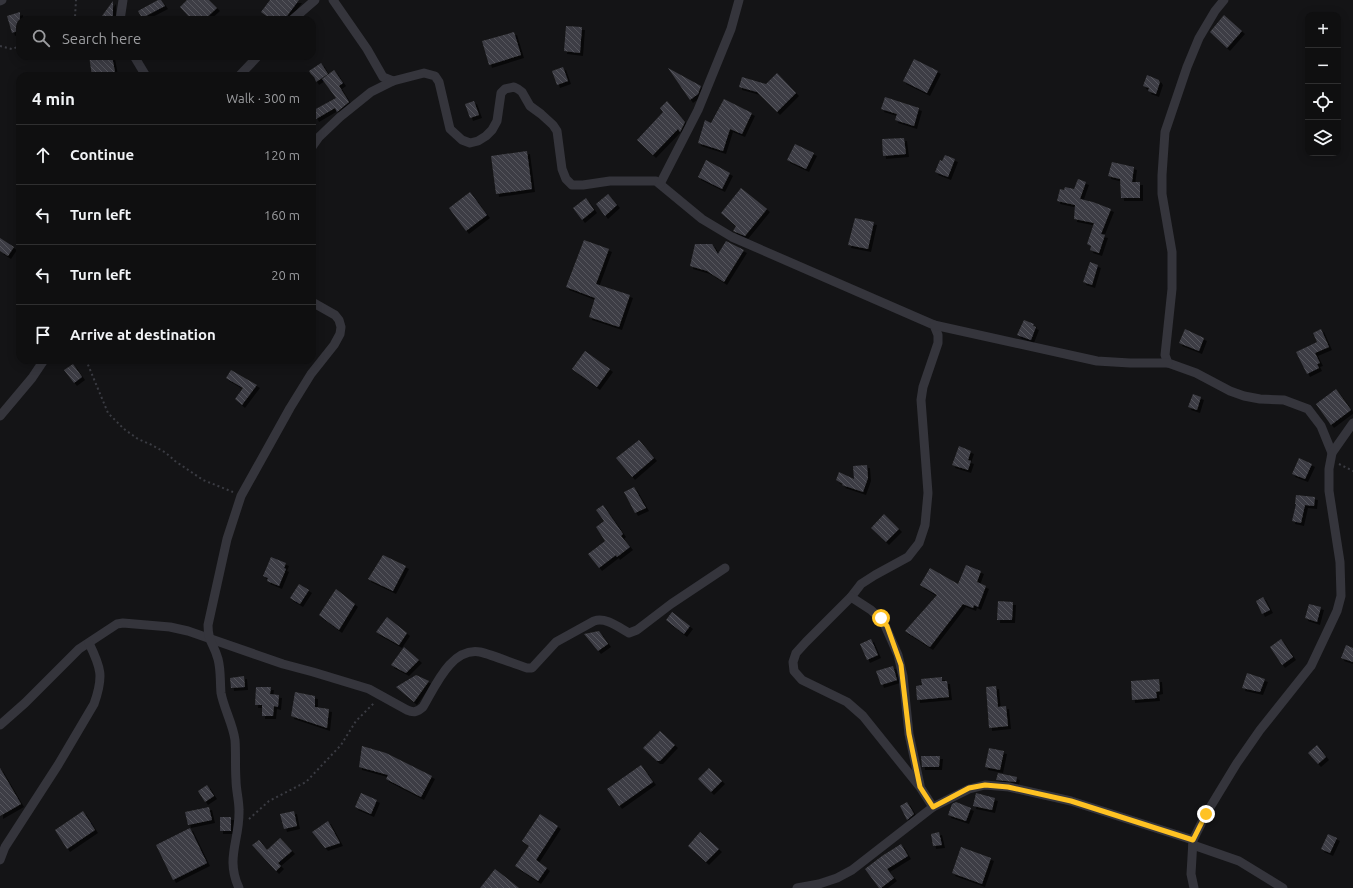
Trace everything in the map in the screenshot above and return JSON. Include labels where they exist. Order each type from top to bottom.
[{"type":"street","points":[[121,16],[123,0]]},
{"type":"street","points":[[297,16],[315,0]]},
{"type":"street","points":[[333,0],[367,49],[383,77],[393,81]]},
{"type":"street","points":[[660,184],[698,110],[731,29],[739,0]]},
{"type":"street","points":[[1168,362],[1165,355],[1172,289],[1172,252],[1162,194],[1165,132],[1187,67],[1199,38],[1215,11],[1224,0]]},
{"type":"street","points":[[136,60],[144,72]]},
{"type":"street","points":[[243,72],[254,60]]},
{"type":"street","points":[[316,141],[340,117],[371,92],[393,81],[424,73],[435,76],[439,82],[450,128],[462,140],[470,143],[478,141],[492,130],[497,121],[501,93],[505,89],[514,87],[522,92],[530,106],[553,125],[557,131],[562,169],[566,179],[572,185],[634,180],[656,182],[702,219],[732,236],[934,325],[1097,361],[1130,363],[1168,362],[1196,373],[1230,391],[1244,396],[1260,399],[1284,400],[1308,410],[1321,426],[1332,456]]},
{"type":"street","points":[[239,888],[232,868],[233,851],[238,829],[239,810],[236,782],[235,740],[221,693],[218,658],[209,639],[208,625],[227,539],[241,496],[290,408],[311,374],[334,345],[340,334],[341,327],[339,320],[335,315],[316,304]]},
{"type":"street","points":[[933,807],[920,787],[862,716],[847,702],[806,682],[794,671],[793,662],[796,653],[861,584],[908,557],[919,542],[924,530],[928,482],[921,400],[923,387],[938,343],[938,335],[934,325]]},
{"type":"street","points":[[0,416],[32,378],[41,364]]},
{"type":"street","points":[[1194,888],[1191,874],[1193,842],[1206,814],[1237,763],[1260,730],[1311,666],[1337,611],[1340,596],[1340,562],[1329,491],[1329,469],[1332,456],[1353,423]]},
{"type":"street","points":[[0,725],[25,703],[68,658],[117,624],[123,623],[178,628],[283,664],[369,689],[407,710],[418,712],[450,663],[459,656],[471,652],[480,652],[527,668],[532,668],[556,642],[599,619],[605,620],[628,633],[633,632],[671,604],[725,568]]},
{"type":"street","points":[[850,597],[881,618],[887,626],[898,655],[903,676],[909,734],[920,787]]},
{"type":"street","points":[[0,860],[5,847],[58,765],[94,704],[98,694],[101,674],[100,666],[89,643]]},
{"type":"street","points":[[797,888],[819,884],[837,878],[852,870],[933,807],[969,788],[985,785],[1008,787],[1071,801],[1193,842],[1239,861],[1283,888]]},
{"type":"path","points":[[75,16],[76,0]]},
{"type":"path","points":[[0,46],[8,49],[16,48]]},
{"type":"path","points":[[88,364],[108,413],[124,429],[138,439],[166,453],[203,480],[241,496]]},
{"type":"path","points":[[1332,456],[1353,471]]},
{"type":"path","points":[[238,829],[269,801],[306,782],[341,745],[363,713],[382,696]]},
{"type":"building","points":[[158,0],[161,0],[165,6],[146,16],[141,16],[138,11]]},
{"type":"building","points":[[187,0],[209,0],[217,8],[208,16],[188,16],[180,7]]},
{"type":"building","points":[[270,0],[299,0],[287,16],[266,16],[261,12]]},
{"type":"building","points":[[113,1],[113,16],[102,16]]},
{"type":"building","points":[[20,12],[20,16],[16,16],[16,32],[12,33],[7,16]]},
{"type":"building","points":[[1224,15],[1242,31],[1227,48],[1210,32]]},
{"type":"building","points":[[566,26],[582,27],[580,53],[564,51]]},
{"type":"building","points":[[514,32],[521,55],[489,65],[482,41]]},
{"type":"building","points":[[914,59],[938,71],[927,93],[903,81]]},
{"type":"building","points":[[90,60],[113,60],[115,72],[91,72]]},
{"type":"building","points":[[321,63],[328,74],[316,82],[316,72],[309,71]]},
{"type":"building","points":[[563,67],[568,81],[557,85],[552,71]]},
{"type":"building","points":[[668,68],[701,86],[698,94],[690,100]]},
{"type":"building","points":[[334,70],[343,83],[339,86],[349,102],[337,112],[335,108],[316,119],[316,109],[336,98],[322,79]]},
{"type":"building","points":[[777,73],[796,93],[777,112],[757,92],[739,87],[742,77],[766,84]]},
{"type":"building","points":[[1147,75],[1159,80],[1160,82],[1156,94],[1148,91],[1149,88],[1143,86]]},
{"type":"building","points":[[885,97],[919,108],[914,126],[895,120],[897,114],[881,109]]},
{"type":"building","points":[[724,99],[752,113],[742,134],[730,129],[723,151],[698,143],[705,120],[711,123]]},
{"type":"building","points":[[474,101],[479,115],[470,118],[465,104]]},
{"type":"building","points":[[667,101],[685,122],[680,132],[678,129],[653,155],[637,140],[663,112],[660,108]]},
{"type":"building","points":[[904,138],[906,154],[883,156],[882,139]]},
{"type":"building","points":[[795,144],[814,153],[806,169],[787,160]]},
{"type":"building","points":[[527,151],[532,189],[496,194],[491,156]]},
{"type":"building","points":[[945,155],[955,159],[948,177],[935,172],[940,160],[942,161]]},
{"type":"building","points":[[706,160],[730,173],[722,189],[698,177]]},
{"type":"building","points":[[1112,162],[1134,167],[1132,182],[1140,182],[1140,198],[1121,198],[1120,179],[1108,176]]},
{"type":"building","points":[[1078,179],[1086,182],[1080,199],[1111,209],[1101,234],[1105,235],[1099,253],[1090,250],[1091,246],[1087,244],[1094,223],[1074,219],[1075,205],[1057,201],[1060,189],[1064,190],[1065,187],[1074,189]]},
{"type":"building","points":[[741,188],[767,209],[745,236],[733,231],[736,226],[721,213]]},
{"type":"building","points":[[470,192],[487,215],[466,231],[449,208]]},
{"type":"building","points":[[608,194],[617,205],[605,216],[596,204]]},
{"type":"building","points":[[586,198],[594,210],[582,220],[573,208]]},
{"type":"building","points":[[855,218],[874,222],[868,249],[848,245]]},
{"type":"building","points":[[0,238],[14,247],[8,256],[0,251]]},
{"type":"building","points":[[584,240],[609,249],[596,284],[630,295],[619,327],[589,317],[595,298],[566,287]]},
{"type":"building","points":[[726,241],[744,250],[724,282],[707,271],[690,266],[695,244],[712,244],[718,254]]},
{"type":"building","points":[[1090,262],[1098,265],[1092,285],[1083,282]]},
{"type":"building","points":[[1024,320],[1034,324],[1033,326],[1036,327],[1031,340],[1017,335]]},
{"type":"building","points":[[1185,329],[1204,338],[1199,351],[1179,343]]},
{"type":"building","points":[[1321,329],[1329,347],[1315,353],[1320,363],[1317,364],[1319,368],[1307,374],[1296,352],[1317,342],[1313,333]]},
{"type":"building","points":[[585,351],[610,369],[597,387],[572,369]]},
{"type":"building","points":[[73,364],[82,377],[74,383],[64,370]]},
{"type":"building","points":[[231,370],[257,385],[242,405],[235,399],[243,388],[226,378]]},
{"type":"building","points":[[1336,389],[1351,410],[1331,425],[1316,404]]},
{"type":"building","points":[[1193,394],[1201,397],[1197,410],[1188,407]]},
{"type":"building","points":[[639,440],[654,458],[632,477],[616,458]]},
{"type":"building","points":[[959,446],[971,451],[968,460],[971,461],[968,470],[952,465]]},
{"type":"building","points":[[1299,458],[1312,464],[1305,479],[1292,474]]},
{"type":"building","points":[[867,465],[868,478],[863,492],[842,485],[843,484],[836,480],[839,472],[854,479],[853,466]]},
{"type":"building","points":[[634,487],[646,508],[635,513],[624,492]]},
{"type":"building","points":[[1296,495],[1315,497],[1314,506],[1305,505],[1301,523],[1292,521],[1296,504]]},
{"type":"building","points":[[603,505],[623,534],[621,536],[630,547],[617,557],[616,555],[599,568],[588,554],[605,541],[596,527],[604,521],[596,510]]},
{"type":"building","points":[[884,514],[899,529],[886,542],[871,528]]},
{"type":"building","points":[[383,555],[406,566],[393,591],[368,579]]},
{"type":"building","points":[[271,557],[286,563],[284,568],[286,569],[279,586],[267,581],[268,578],[263,576]]},
{"type":"building","points":[[966,565],[981,571],[977,582],[986,586],[978,607],[974,605],[973,608],[963,604],[930,647],[905,631],[937,595],[920,585],[930,568],[958,584]]},
{"type":"building","points":[[299,584],[309,590],[300,604],[290,598]]},
{"type":"building","points":[[336,589],[355,604],[339,630],[319,615]]},
{"type":"building","points":[[1263,597],[1270,610],[1262,614],[1256,601]]},
{"type":"building","points":[[998,601],[1013,602],[1012,620],[997,620]]},
{"type":"building","points":[[1309,604],[1321,607],[1317,622],[1305,618]]},
{"type":"building","points":[[672,612],[690,626],[684,634],[666,620]]},
{"type":"building","points":[[387,617],[407,633],[399,645],[376,632]]},
{"type":"building","points":[[599,631],[608,644],[598,651],[584,634]]},
{"type":"building","points":[[871,639],[878,655],[867,660],[860,644]]},
{"type":"building","points":[[1281,639],[1293,657],[1282,665],[1270,647]]},
{"type":"building","points":[[1346,645],[1353,648],[1353,662],[1341,658]]},
{"type":"building","points":[[404,647],[419,660],[406,673],[391,665]]},
{"type":"building","points":[[893,666],[897,680],[881,685],[876,671]]},
{"type":"building","points":[[1247,673],[1265,679],[1260,692],[1242,688]]},
{"type":"building","points":[[416,675],[429,681],[414,702],[396,687]]},
{"type":"building","points":[[244,676],[245,687],[231,688],[230,678]]},
{"type":"building","points":[[942,677],[942,681],[947,681],[949,697],[917,700],[916,686],[922,685],[921,679]]},
{"type":"building","points":[[1159,679],[1160,691],[1156,692],[1157,698],[1132,700],[1131,681]]},
{"type":"building","points":[[996,686],[998,707],[1006,706],[1008,726],[989,728],[986,687]]},
{"type":"building","points":[[256,687],[271,687],[270,694],[279,695],[278,707],[274,706],[273,716],[262,716],[262,705],[255,705]]},
{"type":"building","points":[[295,692],[315,696],[315,707],[329,709],[327,728],[291,716]]},
{"type":"building","points":[[660,731],[675,745],[660,761],[657,761],[643,748]]},
{"type":"building","points":[[1317,745],[1326,757],[1318,764],[1308,753]]},
{"type":"building","points":[[362,746],[386,753],[432,776],[421,797],[386,779],[388,775],[359,767]]},
{"type":"building","points":[[989,748],[1004,751],[1000,770],[985,767]]},
{"type":"building","points":[[921,756],[940,756],[939,767],[922,767]]},
{"type":"building","points":[[641,765],[653,782],[619,806],[607,789]]},
{"type":"building","points":[[0,768],[21,804],[0,816]]},
{"type":"building","points":[[709,768],[722,781],[711,792],[698,779]]},
{"type":"building","points":[[998,773],[1017,777],[1016,782],[996,780]]},
{"type":"building","points":[[207,785],[214,796],[205,802],[198,791]]},
{"type":"building","points":[[361,793],[377,800],[371,814],[355,807]]},
{"type":"building","points":[[976,793],[995,798],[992,810],[973,806]]},
{"type":"building","points":[[907,802],[914,814],[907,820],[900,806]]},
{"type":"building","points":[[956,802],[971,808],[966,821],[948,815],[952,804]]},
{"type":"building","points":[[209,807],[212,820],[188,825],[185,812]]},
{"type":"building","points":[[83,811],[95,830],[67,849],[55,830]]},
{"type":"building","points":[[294,811],[297,826],[284,829],[280,814]]},
{"type":"building","points":[[540,814],[558,826],[536,860],[547,868],[538,881],[515,866],[529,846],[522,841]]},
{"type":"building","points":[[220,817],[231,817],[231,831],[220,831]]},
{"type":"building","points":[[328,821],[340,843],[325,848],[312,832]]},
{"type":"building","points":[[190,828],[207,863],[173,880],[156,845]]},
{"type":"building","points":[[700,832],[719,849],[706,862],[688,846]]},
{"type":"building","points":[[939,832],[942,845],[933,846],[931,834]]},
{"type":"building","points":[[1328,834],[1337,838],[1330,853],[1321,849]]},
{"type":"building","points":[[280,838],[292,851],[278,863],[281,866],[276,871],[252,845],[259,840],[267,850]]},
{"type":"building","points":[[901,844],[908,856],[887,869],[894,878],[879,888],[865,869]]},
{"type":"building","points":[[961,847],[991,858],[982,884],[952,873]]},
{"type":"building","points":[[495,869],[504,876],[519,888],[480,888]]},
{"type":"route","points":[[881,618],[887,626],[901,665],[909,734],[920,787],[933,807],[969,788],[985,785],[1008,787],[1071,801],[1193,840],[1206,814]]}]
